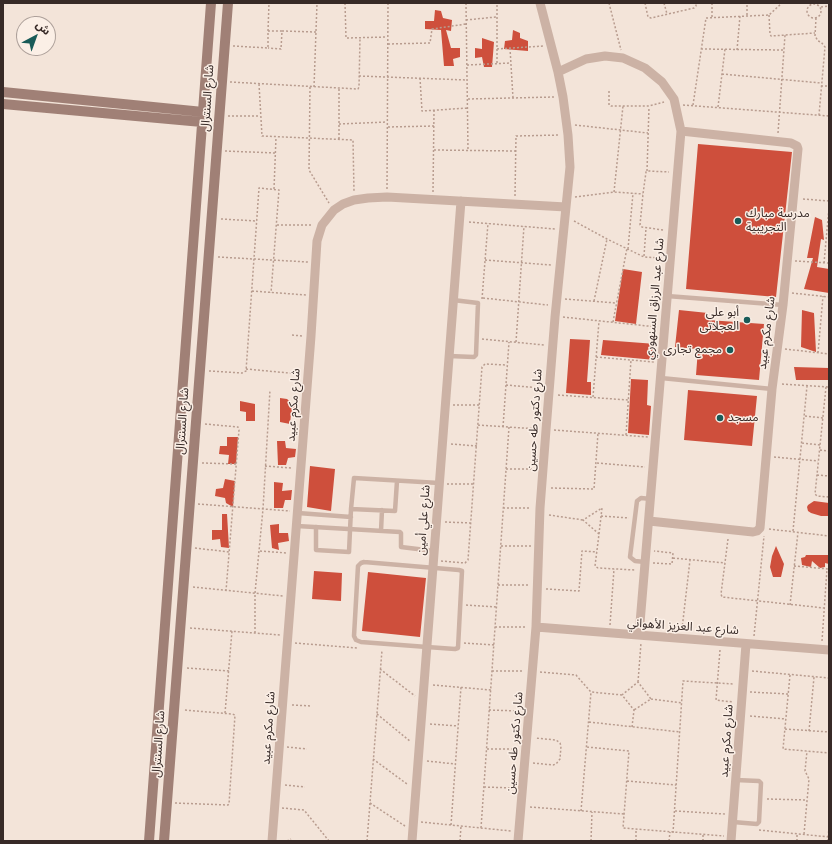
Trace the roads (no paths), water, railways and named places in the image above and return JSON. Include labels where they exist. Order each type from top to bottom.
[{"type":"street","name":"شارع السنترال","points":[[149,841],[211,3]]},
{"type":"street","name":"شارع السنترال","points":[[164,841],[228,3]]},
{"type":"street","name":"شارع دكتور طه حسين","points":[[518,837],[536,627],[540,511],[546,430],[555,316],[570,167],[563,97],[540,3]]},
{"type":"street","name":"شارع عبد الرزاق السنهوري","points":[[558,72],[586,59],[605,56],[623,58],[645,68],[662,82],[675,102],[681,131],[646,550],[641,636]]},
{"type":"street","points":[[3,92],[203,117]]},
{"type":"street","points":[[3,104],[203,117]]},
{"type":"street","name":"شارع مكرم عبيد","points":[[649,521],[753,532],[763,528],[766,457],[772,386],[783,305],[798,149],[794,144],[777,141],[681,131]]},
{"type":"street","name":"شارع مكرم عبيد","points":[[272,841],[298,513],[317,241],[322,225],[334,210],[343,204],[354,200],[368,198],[387,197],[514,204],[567,203]]},
{"type":"street","name":"شارع علي أمين","points":[[412,841],[461,201]]},
{"type":"street","name":"شارع عبد العزيز الأهواني","points":[[536,627],[825,650]]},
{"type":"street","name":"شارع مكرم عبيد","points":[[731,839],[744,671],[750,644]]},
{"type":"lane","points":[[667,296],[783,305]]},
{"type":"lane","points":[[449,356],[474,357],[476,355],[478,303],[453,300]]},
{"type":"lane","points":[[660,378],[772,386]]},
{"type":"lane","points":[[316,527],[316,550],[349,552],[354,478],[439,484]]},
{"type":"lane","points":[[351,509],[396,511],[397,481]]},
{"type":"lane","points":[[645,566],[630,557],[637,501],[638,499],[651,499]]},
{"type":"lane","points":[[381,531],[382,510]]},
{"type":"lane","points":[[298,513],[351,517]]},
{"type":"lane","points":[[297,526],[401,533],[401,547],[434,551]]},
{"type":"lane","points":[[361,563],[433,564],[462,571],[458,648],[360,642],[356,640],[354,636],[358,566],[361,563]]},
{"type":"lane","points":[[733,818],[758,823],[760,800],[760,782],[736,780]]},
{"type":"place","name":"مدرسة مبارك التجريبية","points":[[738,221]]},
{"type":"place","name":"أبو على العجلاتى","points":[[747,320]]},
{"type":"place","name":"مجمع تجارى","points":[[730,350]]},
{"type":"place","name":"مسجد","points":[[720,418]]}]
